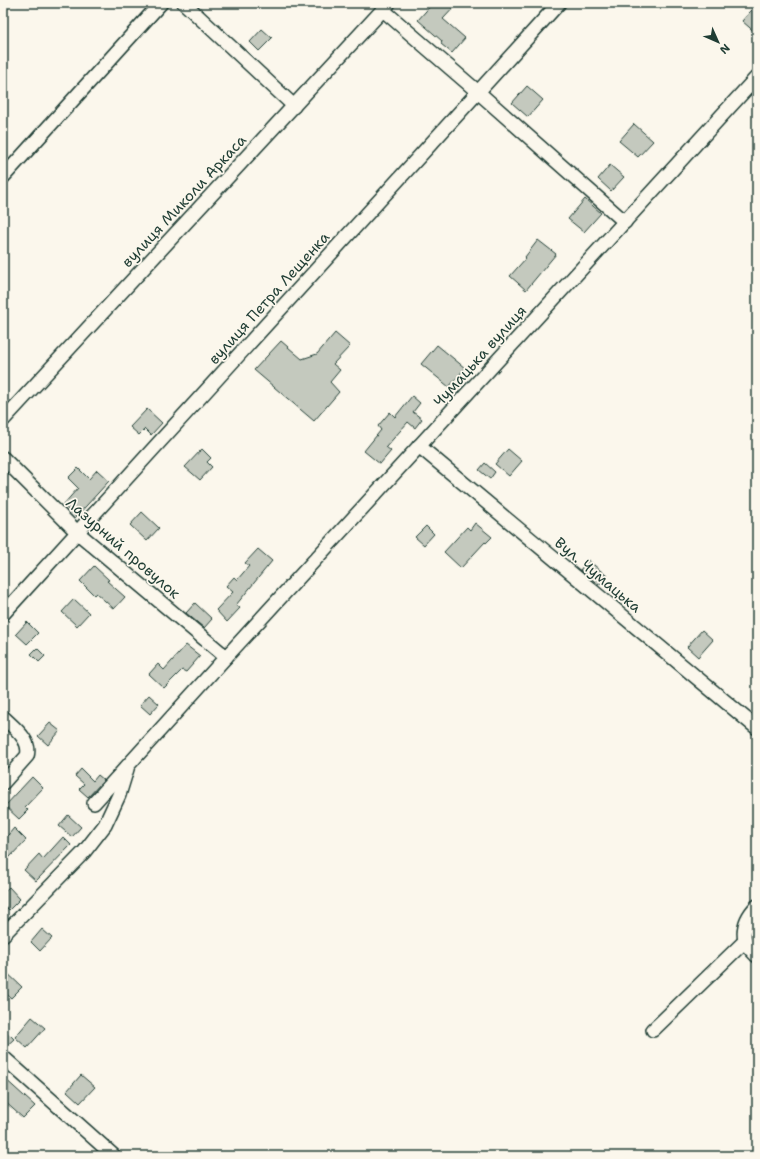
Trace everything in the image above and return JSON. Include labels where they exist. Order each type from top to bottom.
[{"type":"street","points":[[3,177],[161,3]]},
{"type":"street","points":[[184,3],[294,106]]},
{"type":"street","name":"вулиця Петра Лещенка","points":[[3,614],[559,3]]},
{"type":"street","points":[[386,6],[478,92],[625,222]]},
{"type":"street","name":"вулиця Миколи Аркаса","points":[[3,420],[386,6]]},
{"type":"street","name":"Чумацька вулиця","points":[[94,803],[757,77]]},
{"type":"street","name":"Вул. Чумацька","points":[[419,446],[757,728]]},
{"type":"street","name":"Лазурний провулок","points":[[3,458],[78,533],[226,657]]},
{"type":"street","points":[[3,717],[27,743],[29,752],[3,783]]},
{"type":"street","points":[[3,935],[84,852],[105,825],[119,795],[128,765]]},
{"type":"street","points":[[757,906],[751,912],[746,922],[745,941],[757,956]]},
{"type":"street","points":[[653,1030],[745,941]]},
{"type":"street","points":[[3,1057],[114,1156]]},
{"type":"building","points":[[433,3],[458,3],[443,19],[465,38],[452,53],[441,44],[442,41],[418,20]]},
{"type":"building","points":[[757,4],[757,34],[742,21]]},
{"type":"building","points":[[262,29],[272,38],[259,51],[250,42]]},
{"type":"building","points":[[527,86],[543,100],[528,117],[512,103]]},
{"type":"building","points":[[634,124],[653,141],[638,157],[619,141]]},
{"type":"building","points":[[610,165],[624,177],[611,191],[598,179]]},
{"type":"building","points":[[585,199],[601,213],[584,232],[568,219]]},
{"type":"building","points":[[538,240],[556,254],[526,290],[510,276],[526,258],[525,257]]},
{"type":"building","points":[[335,333],[350,346],[333,364],[340,370],[330,382],[339,392],[314,421],[254,370],[281,341],[302,359],[317,354]]},
{"type":"building","points":[[437,345],[465,368],[449,387],[421,364]]},
{"type":"building","points":[[412,396],[420,403],[413,412],[422,419],[415,428],[408,422],[386,447],[391,451],[380,464],[364,451],[381,430],[378,426],[390,412],[395,417]]},
{"type":"building","points":[[147,409],[162,423],[151,435],[145,429],[139,435],[130,427]]},
{"type":"building","points":[[202,449],[211,458],[207,462],[212,467],[200,480],[185,467]]},
{"type":"building","points":[[508,449],[522,461],[509,476],[495,464]]},
{"type":"building","points":[[485,463],[495,472],[490,479],[479,470]]},
{"type":"building","points":[[78,468],[89,479],[97,470],[109,481],[76,517],[63,505],[78,488],[68,478]]},
{"type":"building","points":[[142,512],[159,528],[147,541],[130,525]]},
{"type":"building","points":[[475,523],[492,537],[486,543],[485,542],[461,568],[444,552],[467,527],[470,530]]},
{"type":"building","points":[[426,526],[434,534],[424,545],[415,537]]},
{"type":"building","points":[[258,549],[272,561],[236,605],[240,608],[227,622],[216,610],[233,592],[226,586],[234,577],[237,580],[249,566],[245,563]]},
{"type":"building","points":[[588,560],[607,576],[599,585],[580,570]]},
{"type":"building","points":[[94,566],[109,580],[107,581],[125,597],[114,609],[96,593],[94,595],[80,581]]},
{"type":"building","points":[[74,599],[89,613],[77,626],[62,612]]},
{"type":"building","points":[[195,603],[212,619],[204,628],[186,613]]},
{"type":"building","points":[[27,622],[38,633],[27,644],[16,634]]},
{"type":"building","points":[[702,630],[713,640],[698,657],[687,647]]},
{"type":"building","points":[[186,645],[200,656],[186,672],[182,670],[164,688],[149,674],[158,664],[164,670]]},
{"type":"building","points":[[37,648],[45,656],[39,662],[31,654]]},
{"type":"building","points":[[149,695],[159,704],[150,714],[140,705]]},
{"type":"building","points":[[50,723],[60,731],[48,745],[38,736]]},
{"type":"building","points":[[81,769],[93,781],[98,775],[104,780],[88,797],[79,789],[84,784],[75,776]]},
{"type":"building","points":[[32,777],[43,788],[25,807],[28,810],[19,819],[5,806]]},
{"type":"building","points":[[68,815],[81,827],[72,837],[59,826]]},
{"type":"building","points":[[14,828],[26,840],[9,858],[3,853],[3,841]]},
{"type":"building","points":[[63,837],[71,845],[36,881],[24,870],[39,854],[43,859]]},
{"type":"building","points":[[9,887],[20,899],[9,910],[3,904],[3,893]]},
{"type":"building","points":[[42,929],[52,938],[40,951],[31,942]]},
{"type":"building","points":[[3,969],[22,987],[11,998],[3,991]]},
{"type":"building","points":[[32,1017],[45,1028],[27,1048],[15,1037]]},
{"type":"building","points":[[3,1028],[14,1039],[3,1049]]},
{"type":"building","points":[[81,1075],[95,1087],[80,1103],[67,1091]]},
{"type":"building","points":[[3,1077],[35,1106],[23,1118],[3,1100]]}]
